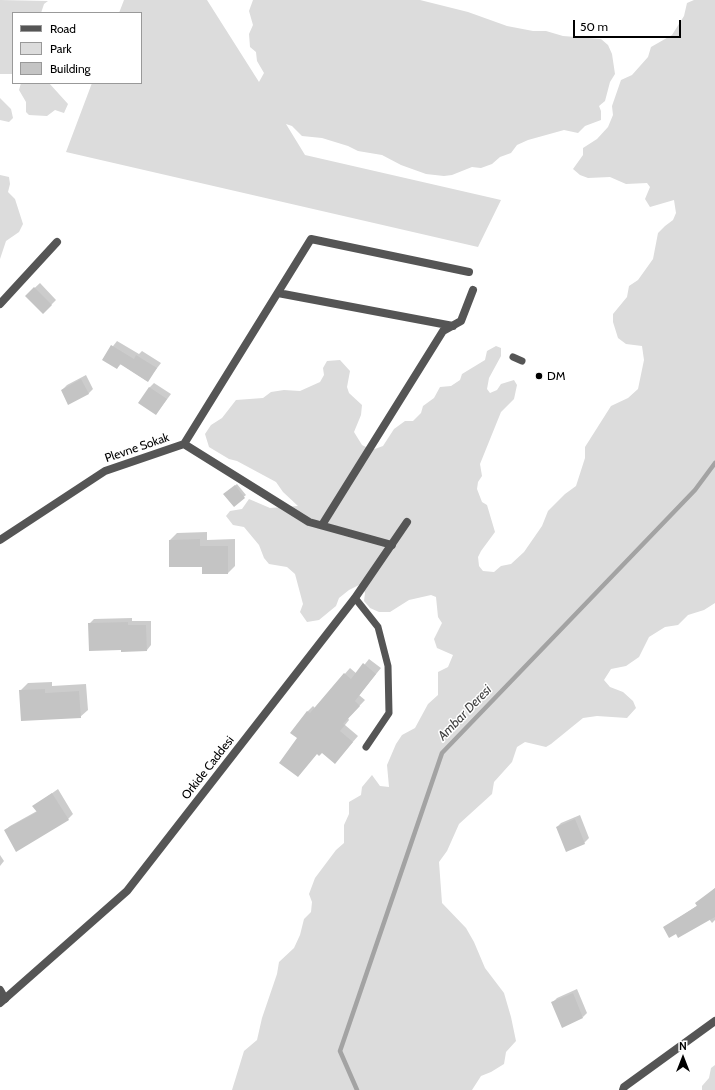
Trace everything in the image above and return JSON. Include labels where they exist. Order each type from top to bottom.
[{"type":"street","points":[[184,444],[311,239],[469,272]]},
{"type":"street","points":[[0,304],[57,242]]},
{"type":"street","points":[[322,525],[443,331],[461,322],[473,290]]},
{"type":"street","points":[[278,293],[453,326]]},
{"type":"street","name":"Plevne Sokak","points":[[0,540],[105,471],[184,444],[285,505],[309,522],[392,545]]},
{"type":"street","name":"Orkide Caddesi","points":[[3,1001],[127,891],[355,598],[407,522]]},
{"type":"street","points":[[0,990],[3,1001]]},
{"type":"street","points":[[623,1090],[624,1087],[715,1022]]},
{"type":"lane","points":[[513,357],[522,361]]},
{"type":"lane","points":[[355,598],[378,627],[388,666],[389,713],[366,747]]},
{"type":"green space","points":[[0,0],[48,1],[44,4],[41,12],[12,12],[12,74],[0,74]]},
{"type":"green space","points":[[124,0],[207,0],[259,82],[264,73],[257,61],[256,52],[250,47],[249,34],[253,25],[249,11],[253,0],[420,0],[468,12],[507,26],[533,31],[546,31],[563,36],[601,39],[608,45],[612,54],[615,74],[610,82],[605,101],[599,106],[601,111],[601,120],[585,126],[578,133],[564,130],[528,140],[517,145],[511,153],[500,157],[492,164],[481,168],[472,167],[452,175],[444,176],[426,174],[401,165],[382,155],[358,151],[348,146],[322,138],[302,136],[292,126],[286,124],[305,155],[501,200],[478,247],[66,152],[92,84],[142,84],[142,12],[119,12]]},
{"type":"green space","points":[[694,0],[715,0],[715,603],[704,610],[688,615],[678,625],[665,627],[649,637],[639,657],[626,666],[611,669],[604,680],[610,687],[623,692],[633,701],[636,708],[627,718],[597,716],[583,718],[546,747],[525,742],[517,747],[512,762],[494,782],[492,794],[459,824],[447,851],[439,862],[442,903],[466,928],[474,942],[485,968],[504,993],[516,1041],[506,1052],[504,1064],[481,1076],[472,1090],[232,1090],[244,1051],[257,1040],[262,1018],[277,974],[279,962],[294,948],[300,935],[304,919],[311,912],[312,902],[309,894],[315,878],[336,850],[344,843],[344,825],[349,814],[349,802],[361,795],[362,787],[372,775],[380,786],[389,787],[387,765],[396,744],[402,735],[415,728],[428,704],[438,695],[438,672],[448,667],[453,655],[437,648],[434,639],[442,623],[438,617],[436,597],[431,595],[409,600],[390,612],[379,612],[370,608],[364,601],[365,593],[361,584],[349,590],[339,598],[336,606],[319,620],[307,622],[300,612],[303,604],[295,574],[287,567],[269,564],[264,558],[259,545],[244,527],[233,525],[226,516],[230,511],[242,509],[249,499],[270,508],[298,506],[283,492],[276,482],[237,461],[229,459],[209,447],[205,434],[211,425],[222,418],[236,400],[263,398],[271,392],[284,390],[300,391],[320,382],[324,375],[323,368],[327,361],[340,360],[350,371],[347,387],[349,393],[362,405],[361,415],[354,432],[362,445],[372,450],[383,446],[394,429],[405,421],[413,421],[421,413],[423,406],[434,398],[440,387],[451,386],[460,380],[462,374],[485,360],[487,351],[496,346],[501,348],[501,356],[489,378],[487,389],[490,393],[497,390],[501,384],[514,380],[517,385],[514,399],[501,412],[480,464],[482,476],[478,482],[477,489],[482,502],[487,505],[495,532],[478,557],[479,566],[483,571],[494,572],[501,566],[511,564],[524,552],[542,526],[548,511],[565,494],[576,486],[585,458],[585,447],[611,406],[628,398],[638,389],[644,360],[642,346],[626,344],[618,338],[613,322],[613,314],[627,297],[629,286],[638,280],[653,259],[658,233],[673,220],[676,213],[674,200],[650,207],[645,199],[650,187],[647,183],[626,184],[610,177],[588,178],[580,175],[573,169],[583,155],[583,148],[597,139],[608,127],[613,115],[612,106],[621,80],[632,75],[648,57],[651,47],[672,35],[684,16],[687,3]]},
{"type":"green space","points":[[21,84],[50,84],[68,104],[64,113],[55,110],[47,116],[29,115],[26,112],[26,102],[19,90]]},
{"type":"green space","points":[[0,98],[11,109],[13,118],[9,122],[0,120]]},
{"type":"green space","points":[[0,175],[9,177],[10,184],[8,192],[15,199],[23,224],[19,232],[6,241],[0,259]]},
{"type":"green space","points":[[715,1065],[715,1090],[702,1090],[702,1086],[709,1078],[711,1068]]},
{"type":"building","points":[[34,287],[52,305],[43,314],[25,296]]},
{"type":"building","points":[[111,345],[134,359],[136,355],[157,368],[148,382],[120,364],[117,369],[102,360]]},
{"type":"building","points":[[81,379],[89,394],[68,405],[61,390]]},
{"type":"building","points":[[149,387],[167,399],[156,415],[138,403]]},
{"type":"building","points":[[235,485],[245,498],[234,507],[223,494]]},
{"type":"building","points":[[200,539],[200,546],[228,546],[228,574],[202,574],[202,567],[169,567],[169,540]]},
{"type":"building","points":[[128,622],[128,625],[146,625],[147,651],[89,651],[88,623]]},
{"type":"building","points":[[363,663],[376,674],[355,701],[360,706],[343,724],[345,725],[340,731],[353,742],[335,764],[322,753],[319,756],[317,754],[298,777],[279,763],[297,738],[290,733],[307,711],[310,713],[344,673],[351,679]]},
{"type":"building","points":[[45,689],[45,693],[79,691],[81,718],[21,721],[19,690]]},
{"type":"building","points":[[52,793],[69,820],[16,852],[4,830],[37,812],[32,806]]},
{"type":"building","points":[[575,819],[585,844],[566,852],[556,827]]},
{"type":"building","points":[[715,888],[715,917],[678,938],[676,934],[669,938],[663,927],[697,906],[695,903]]},
{"type":"building","points":[[573,993],[583,1018],[562,1028],[551,1002]]},
{"type":"waterway","name":"Ambar Deresi","points":[[357,1090],[340,1051],[442,753],[695,490],[715,463]]},
{"type":"place","name":"DM","points":[[539,376]]}]
